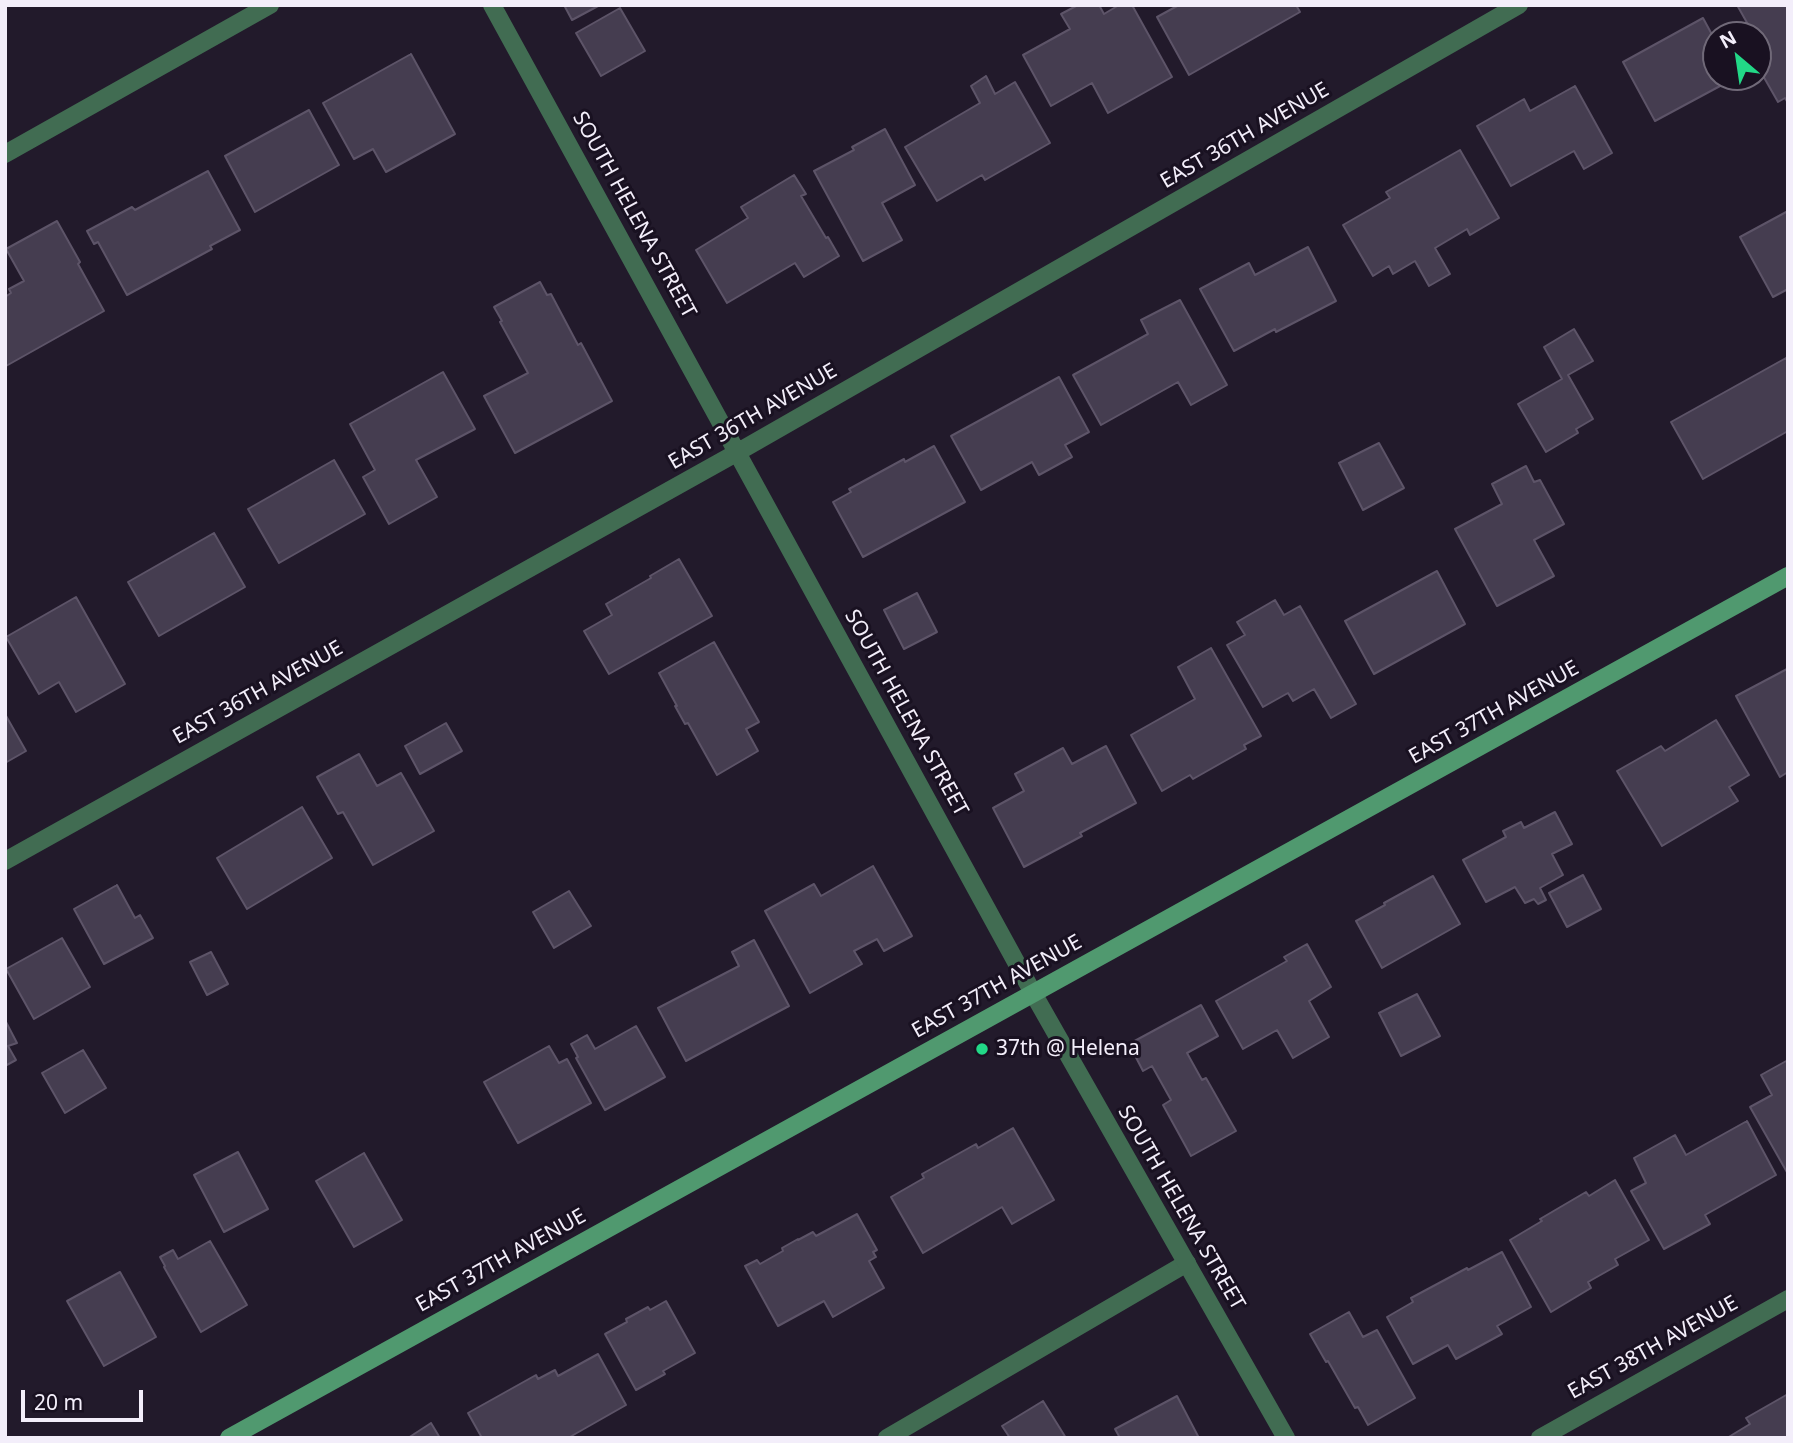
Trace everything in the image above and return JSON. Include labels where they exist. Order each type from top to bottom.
[{"type":"street","points":[[5,154],[270,5]]},
{"type":"street","name":"SOUTH HELENA STREET","points":[[492,5],[1033,993],[1286,1438]]},
{"type":"street","name":"EAST 36TH AVENUE","points":[[5,860],[737,452],[1519,5]]},
{"type":"street","name":"EAST 37TH AVENUE","points":[[229,1438],[1788,576]]},
{"type":"street","points":[[887,1438],[1187,1263]]},
{"type":"street","name":"EAST 38TH AVENUE","points":[[1540,1438],[1788,1299]]},
{"type":"building","points":[[564,5],[600,5],[572,20]]},
{"type":"building","points":[[1078,5],[1099,5],[1104,14],[1119,5],[1132,5],[1172,77],[1108,113],[1092,83],[1051,106],[1023,55],[1070,29],[1061,14]]},
{"type":"building","points":[[1179,5],[1296,5],[1300,12],[1189,75],[1157,17]]},
{"type":"building","points":[[1737,5],[1788,5],[1788,103],[1785,98],[1778,102],[1772,91],[1772,21],[1746,21]]},
{"type":"building","points":[[620,8],[645,51],[601,76],[576,33]]},
{"type":"building","points":[[1703,18],[1702,91],[1711,91],[1655,121],[1623,62]]},
{"type":"building","points":[[411,54],[455,134],[386,172],[373,149],[354,159],[323,103]]},
{"type":"building","points":[[986,76],[995,94],[1015,82],[1050,143],[985,180],[982,175],[937,201],[905,147],[980,103],[971,86]]},
{"type":"building","points":[[1575,86],[1612,153],[1584,169],[1574,151],[1511,186],[1477,126],[1524,99],[1530,111]]},
{"type":"building","points":[[309,110],[339,165],[255,212],[225,156]]},
{"type":"building","points":[[885,129],[915,185],[882,203],[902,240],[863,261],[814,171],[854,150],[852,147]]},
{"type":"building","points":[[1460,150],[1499,218],[1470,235],[1467,229],[1435,248],[1450,274],[1429,286],[1415,261],[1393,274],[1389,266],[1373,276],[1343,225],[1390,198],[1386,192]]},
{"type":"building","points":[[208,171],[240,230],[210,246],[212,249],[127,295],[98,242],[94,244],[87,231],[132,207],[135,210]]},
{"type":"building","points":[[794,175],[806,194],[801,196],[839,256],[804,277],[795,263],[727,303],[696,250],[748,218],[741,207]]},
{"type":"building","points":[[1788,211],[1788,289],[1773,297],[1740,237]]},
{"type":"building","points":[[57,221],[104,311],[6,366],[5,297],[11,293],[9,289],[24,281],[6,249]]},
{"type":"building","points":[[1308,247],[1336,301],[1234,351],[1200,289],[1249,263],[1255,275]]},
{"type":"building","points":[[540,282],[547,295],[551,294],[578,345],[581,343],[612,401],[515,453],[484,396],[528,373],[494,307]]},
{"type":"building","points":[[1180,300],[1227,385],[1191,405],[1178,382],[1101,425],[1073,375],[1148,334],[1141,320]]},
{"type":"building","points":[[1574,329],[1593,361],[1568,375],[1593,419],[1576,429],[1578,433],[1546,452],[1518,404],[1562,379],[1544,347]]},
{"type":"building","points":[[1786,358],[1788,431],[1703,479],[1671,422]]},
{"type":"building","points":[[443,372],[475,429],[416,460],[437,497],[389,524],[363,477],[375,470],[350,424]]},
{"type":"building","points":[[1059,377],[1089,432],[1065,445],[1072,457],[1039,475],[1032,462],[981,490],[951,436]]},
{"type":"building","points":[[1379,443],[1404,488],[1363,510],[1339,463]]},
{"type":"building","points":[[934,446],[965,502],[863,557],[833,502],[851,492],[849,489]]},
{"type":"building","points":[[334,460],[365,514],[279,563],[248,509]]},
{"type":"building","points":[[1526,466],[1534,482],[1540,480],[1564,524],[1534,540],[1554,576],[1497,606],[1455,529],[1502,504],[1492,484]]},
{"type":"building","points":[[214,533],[245,587],[159,636],[128,582]]},
{"type":"building","points":[[679,559],[712,616],[609,674],[584,631],[612,615],[606,604]]},
{"type":"building","points":[[1437,571],[1465,624],[1374,674],[1345,621]]},
{"type":"building","points":[[917,593],[937,632],[904,649],[884,610]]},
{"type":"building","points":[[76,597],[125,684],[76,712],[59,682],[39,694],[6,637]]},
{"type":"building","points":[[1275,600],[1284,615],[1300,606],[1356,704],[1331,718],[1314,689],[1293,701],[1288,693],[1263,707],[1227,645],[1245,635],[1237,622]]},
{"type":"building","points":[[714,642],[759,722],[746,729],[758,751],[717,775],[688,723],[685,724],[659,673]]},
{"type":"building","points":[[1211,648],[1261,736],[1244,745],[1246,749],[1193,779],[1190,775],[1162,791],[1131,735],[1195,699],[1178,667]]},
{"type":"building","points":[[1787,669],[1788,772],[1780,777],[1736,696]]},
{"type":"building","points":[[5,714],[26,751],[5,763]]},
{"type":"building","points":[[1716,720],[1749,775],[1729,787],[1738,801],[1662,846],[1617,771],[1661,746],[1665,751]]},
{"type":"building","points":[[446,723],[462,751],[420,774],[405,746]]},
{"type":"building","points":[[1106,746],[1136,803],[1024,867],[993,808],[1024,791],[1015,774],[1063,748],[1072,764]]},
{"type":"building","points":[[359,754],[377,786],[401,773],[434,831],[373,865],[343,812],[338,814],[317,777]]},
{"type":"building","points":[[302,807],[332,858],[247,909],[217,858]]},
{"type":"building","points":[[1555,812],[1572,844],[1552,854],[1563,875],[1540,888],[1546,900],[1538,904],[1534,899],[1525,903],[1515,887],[1486,902],[1463,860],[1506,837],[1503,831],[1521,822],[1524,828]]},
{"type":"building","points":[[873,866],[912,936],[884,951],[877,939],[854,951],[862,964],[810,993],[765,911],[814,884],[821,896]]},
{"type":"building","points":[[1583,875],[1601,909],[1567,927],[1549,893]]},
{"type":"building","points":[[1433,876],[1460,924],[1382,968],[1356,921]]},
{"type":"building","points":[[117,885],[135,918],[140,915],[153,938],[104,964],[74,909]]},
{"type":"building","points":[[569,891],[591,926],[554,948],[533,912]]},
{"type":"building","points":[[62,938],[90,987],[34,1019],[6,969]]},
{"type":"building","points":[[754,940],[789,1006],[686,1061],[658,1008],[739,966],[732,952]]},
{"type":"building","points":[[1307,944],[1331,987],[1309,1001],[1329,1037],[1293,1058],[1277,1030],[1243,1049],[1216,1001],[1287,961],[1284,957]]},
{"type":"building","points":[[211,952],[228,984],[207,995],[190,962]]},
{"type":"building","points":[[1417,994],[1440,1036],[1401,1056],[1379,1013]]},
{"type":"building","points":[[1201,1005],[1218,1036],[1187,1053],[1202,1080],[1206,1078],[1236,1131],[1191,1156],[1163,1105],[1171,1100],[1152,1066],[1143,1071],[1129,1044]]},
{"type":"building","points":[[5,1020],[17,1043],[8,1046],[16,1060],[5,1066]]},
{"type":"building","points":[[636,1026],[665,1077],[605,1110],[571,1044],[587,1035],[595,1049]]},
{"type":"building","points":[[549,1046],[559,1063],[567,1059],[591,1103],[518,1143],[484,1082]]},
{"type":"building","points":[[83,1050],[106,1088],[65,1113],[42,1073]]},
{"type":"building","points":[[1788,1060],[1788,1174],[1750,1107],[1772,1095],[1761,1075]]},
{"type":"building","points":[[1747,1121],[1776,1175],[1705,1215],[1710,1224],[1664,1249],[1631,1191],[1646,1183],[1634,1158],[1675,1135],[1686,1155]]},
{"type":"building","points":[[1013,1128],[1054,1200],[1012,1224],[1002,1207],[923,1253],[891,1197],[924,1178],[922,1174],[976,1144],[978,1148]]},
{"type":"building","points":[[238,1152],[268,1209],[224,1232],[194,1175]]},
{"type":"building","points":[[364,1153],[402,1220],[354,1247],[316,1181]]},
{"type":"building","points":[[1615,1180],[1649,1240],[1615,1259],[1618,1265],[1588,1282],[1591,1288],[1551,1312],[1510,1240],[1586,1192],[1589,1196]]},
{"type":"building","points":[[857,1214],[877,1250],[873,1252],[876,1257],[869,1261],[884,1288],[833,1317],[824,1301],[778,1326],[745,1266],[757,1260],[760,1264],[798,1239],[813,1232],[816,1236]]},
{"type":"building","points":[[210,1241],[247,1305],[201,1332],[160,1257],[173,1250],[178,1259]]},
{"type":"building","points":[[1502,1252],[1531,1307],[1497,1326],[1502,1334],[1456,1359],[1448,1345],[1413,1364],[1387,1317],[1413,1302],[1411,1298]]},
{"type":"building","points":[[120,1272],[156,1337],[104,1366],[67,1301]]},
{"type":"building","points":[[666,1301],[695,1353],[636,1390],[605,1334],[648,1307],[650,1310]]},
{"type":"building","points":[[1349,1312],[1363,1337],[1377,1330],[1415,1398],[1368,1425],[1310,1334]]},
{"type":"building","points":[[598,1354],[626,1405],[568,1438],[482,1438],[468,1413],[536,1375],[538,1379],[555,1370],[558,1376]]},
{"type":"building","points":[[1788,1394],[1788,1438],[1727,1438],[1750,1424],[1746,1418]]},
{"type":"building","points":[[1177,1396],[1199,1438],[1120,1438],[1115,1429]]},
{"type":"building","points":[[1043,1401],[1066,1438],[1010,1438],[1002,1426]]},
{"type":"building","points":[[431,1423],[440,1438],[408,1438]]},
{"type":"place","name":"37th @ Helena","points":[[982,1049]]}]
